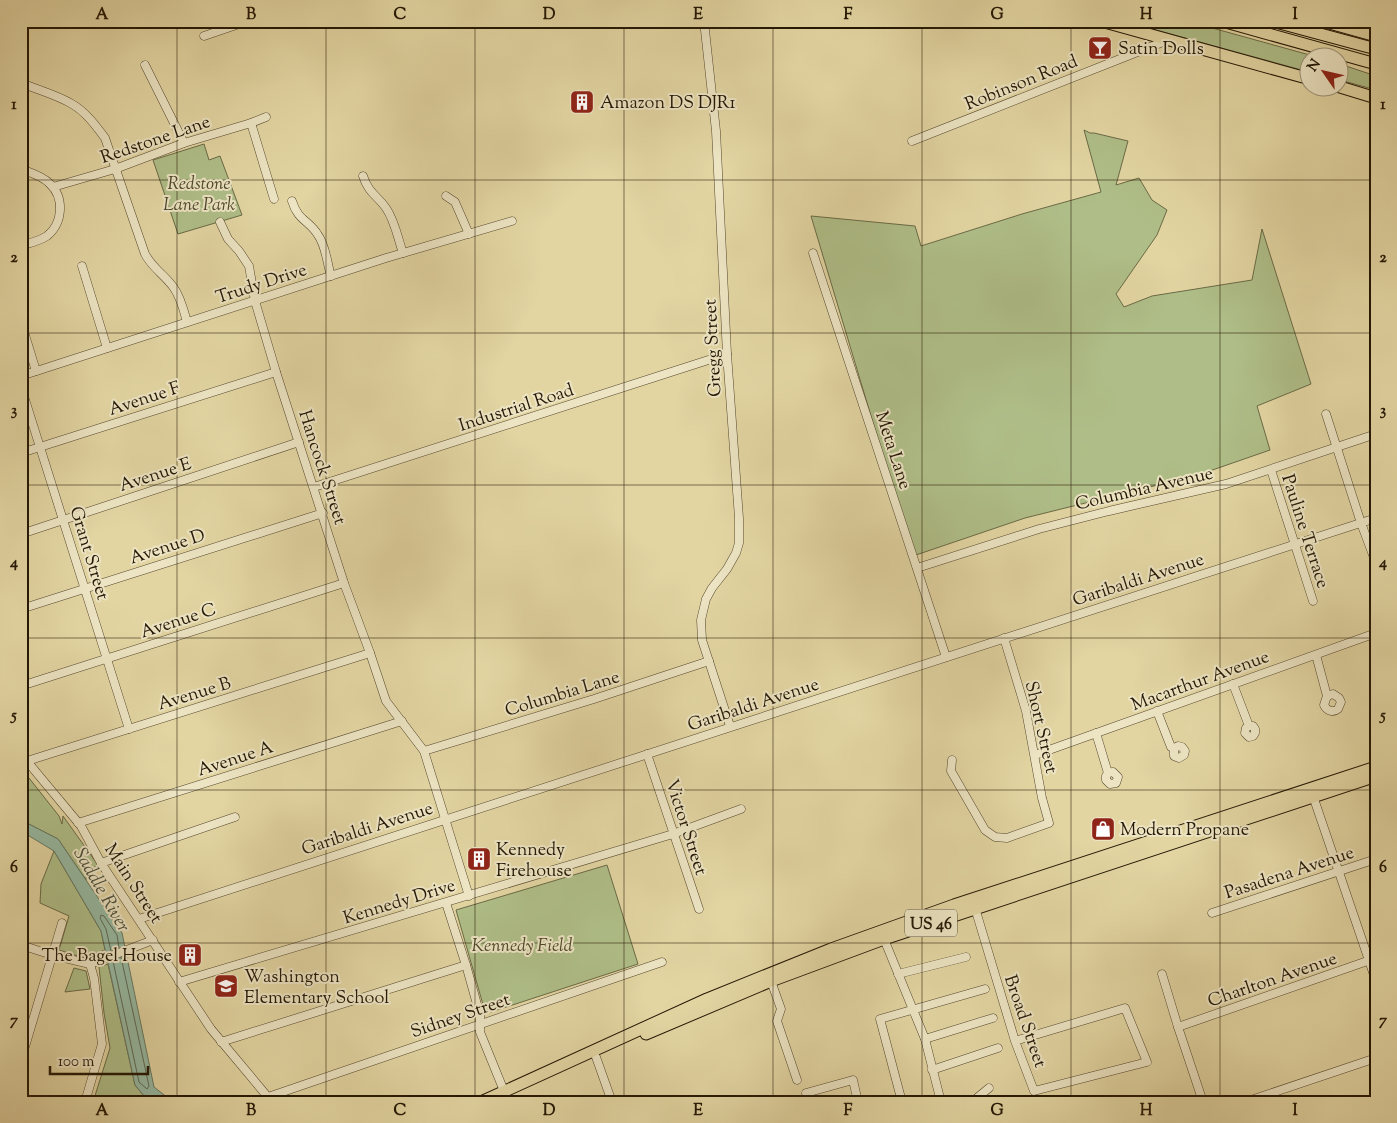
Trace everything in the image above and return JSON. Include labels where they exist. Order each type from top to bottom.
[{"type":"highway","points":[[1101,21],[1300,76]]},
{"type":"highway","points":[[1222,21],[1376,64]]},
{"type":"highway","points":[[1272,21],[1376,50]]},
{"type":"highway","points":[[1322,21],[1376,36]]},
{"type":"highway","points":[[1305,45],[1311,48]]},
{"type":"highway","points":[[1350,63],[1376,72]]},
{"type":"highway","points":[[1350,90],[1376,98]]},
{"type":"highway","name":"US 46","points":[[503,1098],[707,999],[848,943],[963,902],[1376,766]]},
{"type":"highway","name":"US 46","points":[[481,1102],[503,1098],[771,981],[884,939],[1376,776]]},
{"type":"street","points":[[204,36],[248,21]]},
{"type":"street","name":"Gregg Street","points":[[704,21],[716,131],[739,543],[733,561],[712,588],[702,610],[701,630],[709,662],[730,726]]},
{"type":"street","name":"Robinson Road","points":[[912,141],[1168,40]]},
{"type":"street","points":[[145,65],[184,143]]},
{"type":"street","points":[[21,83],[72,104],[88,117],[105,138],[145,254],[180,298],[187,322]]},
{"type":"street","name":"Redstone Lane","points":[[53,187],[115,169],[184,143],[266,117]]},
{"type":"street","points":[[251,123],[274,199]]},
{"type":"street","points":[[21,169],[43,178],[53,187],[60,207],[60,214],[55,227],[45,237],[21,246]]},
{"type":"street","points":[[363,176],[368,189],[390,215],[403,253]]},
{"type":"street","points":[[446,196],[455,202],[469,234]]},
{"type":"street","points":[[292,201],[298,214],[313,228],[321,239],[331,276]]},
{"type":"street","name":"Trudy Drive","points":[[21,376],[403,253],[512,221]]},
{"type":"street","name":"Hancock Street","points":[[220,222],[228,239],[240,251],[249,266],[255,301],[276,372],[344,583],[386,701],[424,751],[469,896]]},
{"type":"street","name":"Meta Lane","points":[[813,253],[946,657]]},
{"type":"street","points":[[82,266],[107,348]]},
{"type":"street","points":[[21,322],[36,371]]},
{"type":"street","name":"Industrial Road","points":[[314,487],[727,354]]},
{"type":"street","name":"Avenue F","points":[[21,453],[276,372]]},
{"type":"street","name":"Grant Street","points":[[21,386],[129,729]]},
{"type":"street","points":[[1326,414],[1376,563]]},
{"type":"street","name":"Columbia Avenue","points":[[917,568],[1049,526],[1206,490],[1376,434]]},
{"type":"street","name":"Avenue E","points":[[21,534],[299,442]]},
{"type":"street","name":"Pauline Terrace","points":[[1271,470],[1313,601]]},
{"type":"street","name":"Avenue D","points":[[21,609],[323,513]]},
{"type":"street","name":"Garibaldi Avenue","points":[[139,919],[1376,518]]},
{"type":"street","name":"Avenue C","points":[[21,686],[344,583]]},
{"type":"street","name":"Macarthur Avenue","points":[[1035,755],[1376,633]]},
{"type":"street","name":"Short Street","points":[[952,760],[951,771],[982,825],[990,834],[1007,838],[1048,823],[1026,711],[1004,638]]},
{"type":"street","name":"Avenue B","points":[[24,758],[129,729],[370,653]]},
{"type":"street","points":[[1316,655],[1327,696]]},
{"type":"street","name":"Columbia Lane","points":[[424,751],[709,662]]},
{"type":"street","points":[[1233,684],[1249,726]]},
{"type":"street","points":[[1157,711],[1171,747],[1174,748]]},
{"type":"street","name":"Avenue A","points":[[78,823],[402,721]]},
{"type":"street","points":[[1096,733],[1108,773]]},
{"type":"street","name":"Victor Street","points":[[647,754],[699,910]]},
{"type":"street","name":"Main Street","points":[[24,758],[78,823],[198,1011],[221,1042],[270,1099]]},
{"type":"street","points":[[1313,796],[1338,872],[1372,960],[1376,982]]},
{"type":"street","name":"Kennedy Drive","points":[[180,982],[673,834],[741,809]]},
{"type":"street","points":[[102,863],[235,817]]},
{"type":"street","name":"Pasadena Avenue","points":[[1212,914],[1376,859]]},
{"type":"street","points":[[446,903],[480,1015],[480,1032],[503,1098]]},
{"type":"street","name":"Broad Street","points":[[975,908],[1015,1041],[1034,1091],[1147,1062],[1125,1008],[1015,1041]]},
{"type":"street","points":[[21,1060],[62,923]]},
{"type":"street","points":[[884,939],[925,1040],[942,1102]]},
{"type":"street","points":[[21,945],[90,964],[153,940]]},
{"type":"street","points":[[898,974],[966,957]]},
{"type":"street","name":"Charlton Avenue","points":[[1178,1027],[1372,960]]},
{"type":"street","name":"Sidney Street","points":[[270,1099],[480,1023],[662,962]]},
{"type":"street","points":[[85,1102],[102,1044],[94,978],[90,964]]},
{"type":"street","points":[[221,1042],[466,964]]},
{"type":"street","points":[[1162,974],[1203,1102]]},
{"type":"street","points":[[771,981],[781,1009],[777,1021],[797,1080]]},
{"type":"street","points":[[902,1102],[880,1020],[985,989]]},
{"type":"street","points":[[925,1040],[993,1018]]},
{"type":"street","points":[[932,1070],[998,1048]]},
{"type":"street","points":[[596,1056],[612,1102]]},
{"type":"street","points":[[1245,1102],[1376,1058]]},
{"type":"street","points":[[809,1102],[806,1093],[853,1080],[858,1102]]},
{"type":"street","points":[[972,1102],[989,1088]]},
{"type":"green space","points":[[1123,21],[1187,21],[1300,52],[1300,70]]},
{"type":"green space","points":[[1350,67],[1376,76],[1376,90],[1350,83]]},
{"type":"green space","points":[[1084,130],[1128,141],[1116,185],[1139,178],[1152,200],[1167,210],[1157,235],[1116,294],[1124,307],[1152,296],[1252,280],[1262,229],[1311,384],[1257,406],[1270,450],[1198,475],[1025,518],[913,556],[811,216],[915,226],[921,246],[1022,214],[1101,192]]},
{"type":"green space","name":"Redstone Lane Park","points":[[204,144],[209,160],[220,156],[242,215],[178,234],[153,160]]},
{"type":"green space","points":[[29,778],[59,816],[62,824],[63,816],[98,865],[86,872],[86,880],[58,839],[21,820],[21,780]]},
{"type":"green space","points":[[54,851],[101,931],[105,950],[84,958],[59,950],[69,916],[40,903],[41,884]]},
{"type":"green space","name":"Kennedy Field","points":[[607,865],[638,964],[491,1012],[484,1008],[456,910]]},
{"type":"green space","points":[[108,964],[135,1085],[149,1102],[93,1102],[110,1048],[99,967]]},
{"type":"green space","points":[[74,968],[86,971],[90,989],[65,992]]},
{"type":"water","name":"Saddle River","points":[[21,820],[58,839],[122,933],[154,1087],[173,1102],[149,1102],[135,1085],[101,931],[54,851],[21,831]]},
{"type":"place","name":"Satin Dolls","points":[[1100,48]]},
{"type":"place","name":"Amazon DS DJR1","points":[[582,102]]},
{"type":"place","name":"Modern Propane","points":[[1103,829]]},
{"type":"place","name":"Kennedy Firehouse","points":[[479,859]]},
{"type":"place","name":"The Bagel House","points":[[190,955]]},
{"type":"place","name":"Washington Elementary School","points":[[226,986]]}]
